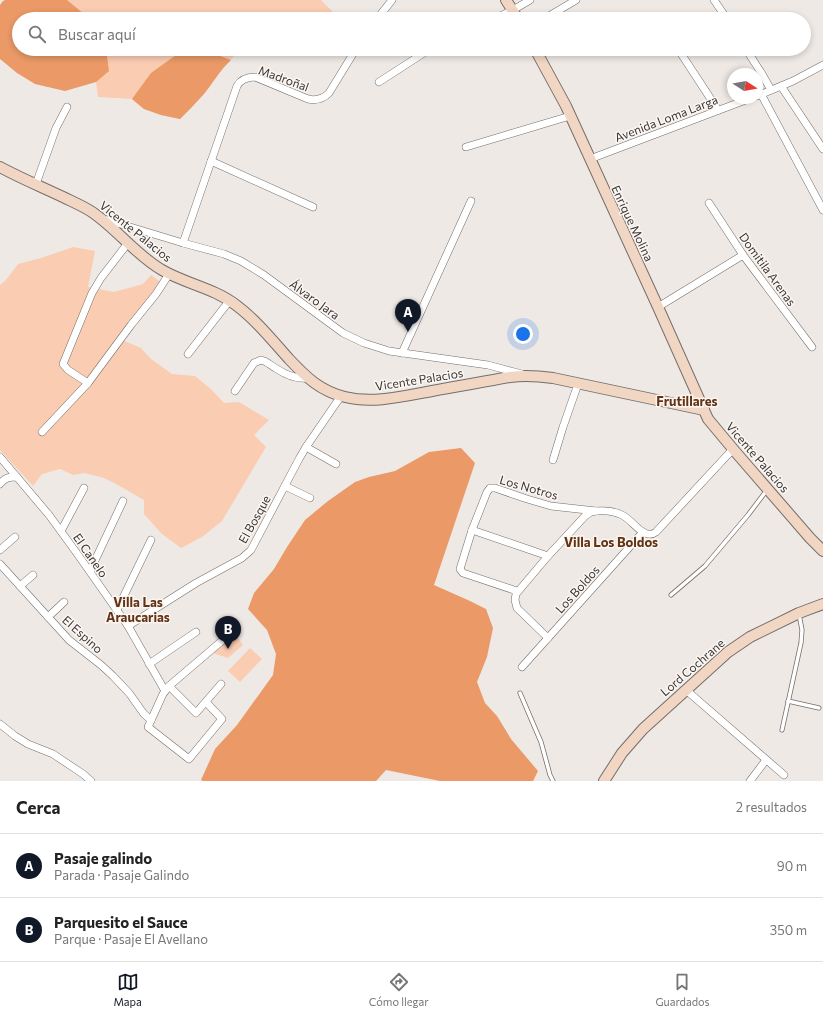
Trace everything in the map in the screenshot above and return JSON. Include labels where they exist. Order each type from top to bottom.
[{"type":"main road","points":[[506,0],[514,12]]},
{"type":"main road","name":"Enrique Molina","points":[[539,56],[570,116],[704,410]]},
{"type":"main road","name":"Vicente Palacios","points":[[0,167],[85,208],[98,217],[152,264],[169,274],[230,300],[244,311],[307,378],[328,392],[358,399],[381,399],[527,375],[704,410],[708,419],[810,538],[823,550]]},
{"type":"main road","name":"Lord Cochrane","points":[[604,781],[619,757],[636,736],[724,655],[750,637],[799,613],[823,604]]},
{"type":"street","points":[[383,12],[392,0]]},
{"type":"street","points":[[519,12],[530,0]]},
{"type":"street","points":[[556,12],[576,0]]},
{"type":"street","points":[[714,0],[722,12]]},
{"type":"street","name":"Madroñal","points":[[183,243],[237,86],[242,80],[254,77],[308,99],[315,100],[326,96],[329,93],[352,56]]},
{"type":"street","points":[[380,82],[419,56]]},
{"type":"street","points":[[683,56],[718,110]]},
{"type":"street","points":[[750,56],[771,90]]},
{"type":"street","points":[[763,93],[805,75],[823,65]]},
{"type":"street","points":[[781,86],[823,149]]},
{"type":"street","points":[[763,102],[823,210]]},
{"type":"street","name":"Avenida Loma Larga","points":[[590,159],[734,104]]},
{"type":"street","points":[[36,184],[56,128],[68,106]]},
{"type":"street","points":[[466,147],[570,116]]},
{"type":"street","points":[[211,161],[313,207]]},
{"type":"street","points":[[402,353],[471,202]]},
{"type":"street","name":"Domitila Arenas","points":[[709,203],[743,255],[812,347]]},
{"type":"street","name":"Álvaro Jara","points":[[98,217],[224,254],[249,265],[343,332],[376,348],[488,365],[527,375]]},
{"type":"street","points":[[88,383],[68,370],[63,364],[92,292],[100,278],[128,243]]},
{"type":"street","points":[[658,307],[743,255]]},
{"type":"street","points":[[42,432],[88,383],[156,294],[169,274]]},
{"type":"street","points":[[188,354],[230,300]]},
{"type":"street","points":[[235,391],[254,363],[260,360],[266,361],[277,370],[297,378],[307,378]]},
{"type":"street","points":[[553,460],[578,384]]},
{"type":"street","name":"El Bosque","points":[[128,626],[196,583],[246,554],[253,546],[306,447],[341,396]]},
{"type":"street","points":[[306,447],[336,464]]},
{"type":"street","points":[[643,532],[652,535],[656,532],[734,449]]},
{"type":"street","name":"El Canelo","points":[[0,457],[49,515],[90,571],[128,626],[149,664],[167,688],[196,713],[206,702]]},
{"type":"street","points":[[0,484],[7,478],[17,477]]},
{"type":"street","points":[[285,486],[310,498]]},
{"type":"street","points":[[61,531],[84,488]]},
{"type":"street","name":"Los Notros","points":[[517,591],[463,573],[461,571],[472,530],[488,490],[493,488],[551,506],[612,512],[622,515],[643,532]]},
{"type":"street","points":[[90,571],[123,501]]},
{"type":"street","points":[[548,638],[517,608],[515,600],[517,591],[585,516],[596,511]]},
{"type":"street","points":[[472,530],[548,556]]},
{"type":"street","name":"Los Boldos","points":[[522,667],[643,532]]},
{"type":"street","points":[[0,550],[15,538]]},
{"type":"street","points":[[117,610],[151,540]]},
{"type":"street","name":"El Espino","points":[[0,564],[72,643],[102,665],[114,676],[129,693],[144,714],[151,720]]},
{"type":"street","points":[[20,586],[33,575]]},
{"type":"street","points":[[48,617],[64,602]]},
{"type":"street","points":[[222,684],[206,702],[222,719],[189,759],[148,727],[167,688],[237,628]]},
{"type":"street","points":[[149,664],[196,632]]},
{"type":"street","points":[[686,690],[784,776]]},
{"type":"street","points":[[0,724],[28,744],[53,754],[91,781]]},
{"type":"street","points":[[750,781],[766,760]]},
{"type":"lane","points":[[671,595],[706,566],[768,489]]},
{"type":"lane","points":[[782,730],[801,643],[802,630],[799,613]]},
{"type":"lane","points":[[520,693],[540,742],[553,781]]},
{"type":"lane","points":[[788,701],[819,708]]},
{"type":"shaded area","points":[[42,0],[321,0],[333,12],[63,12]]},
{"type":"shaded area","points":[[67,0],[82,12],[12,12],[12,56],[107,56],[109,71],[96,82],[65,91],[35,84],[17,73],[0,59],[0,5],[3,1]]},
{"type":"shaded area","points":[[175,56],[220,56],[231,60],[204,94],[180,119],[161,115],[144,109],[132,99],[151,73]]},
{"type":"shaded area","points":[[234,56],[180,119],[161,115],[144,109],[132,99],[98,97],[96,82],[98,57]]},
{"type":"shaded area","points":[[73,247],[95,251],[88,287],[114,292],[143,284],[151,275],[162,283],[122,340],[141,348],[151,359],[172,374],[195,376],[212,390],[224,403],[239,402],[269,420],[254,435],[266,447],[222,521],[202,537],[181,548],[162,534],[144,514],[144,500],[116,484],[104,478],[85,473],[73,475],[60,469],[42,474],[33,486],[0,450],[0,285],[6,280],[18,264]]},
{"type":"shaded area","points":[[461,448],[475,463],[434,585],[486,609],[493,628],[487,657],[477,682],[485,703],[497,716],[511,739],[538,771],[533,781],[440,781],[386,770],[376,781],[201,780],[215,749],[237,725],[273,675],[276,654],[267,630],[248,609],[254,593],[274,569],[305,520],[328,501],[355,482],[395,471],[429,452]]},
{"type":"shaded area","points":[[235,634],[243,645],[228,658],[213,653]]},
{"type":"shaded area","points":[[250,648],[262,659],[240,682],[228,671]]},
{"type":"place","name":"Pasaje galindo","points":[[408,332]]},
{"type":"place","name":"Parquesito el Sauce","points":[[228,649]]},
{"type":"district","name":"Frutillares","points":[[687,401]]},
{"type":"district","name":"Villa Los Boldos","points":[[611,542]]},
{"type":"district","name":"Villa Las Araucarias","points":[[138,610]]}]
